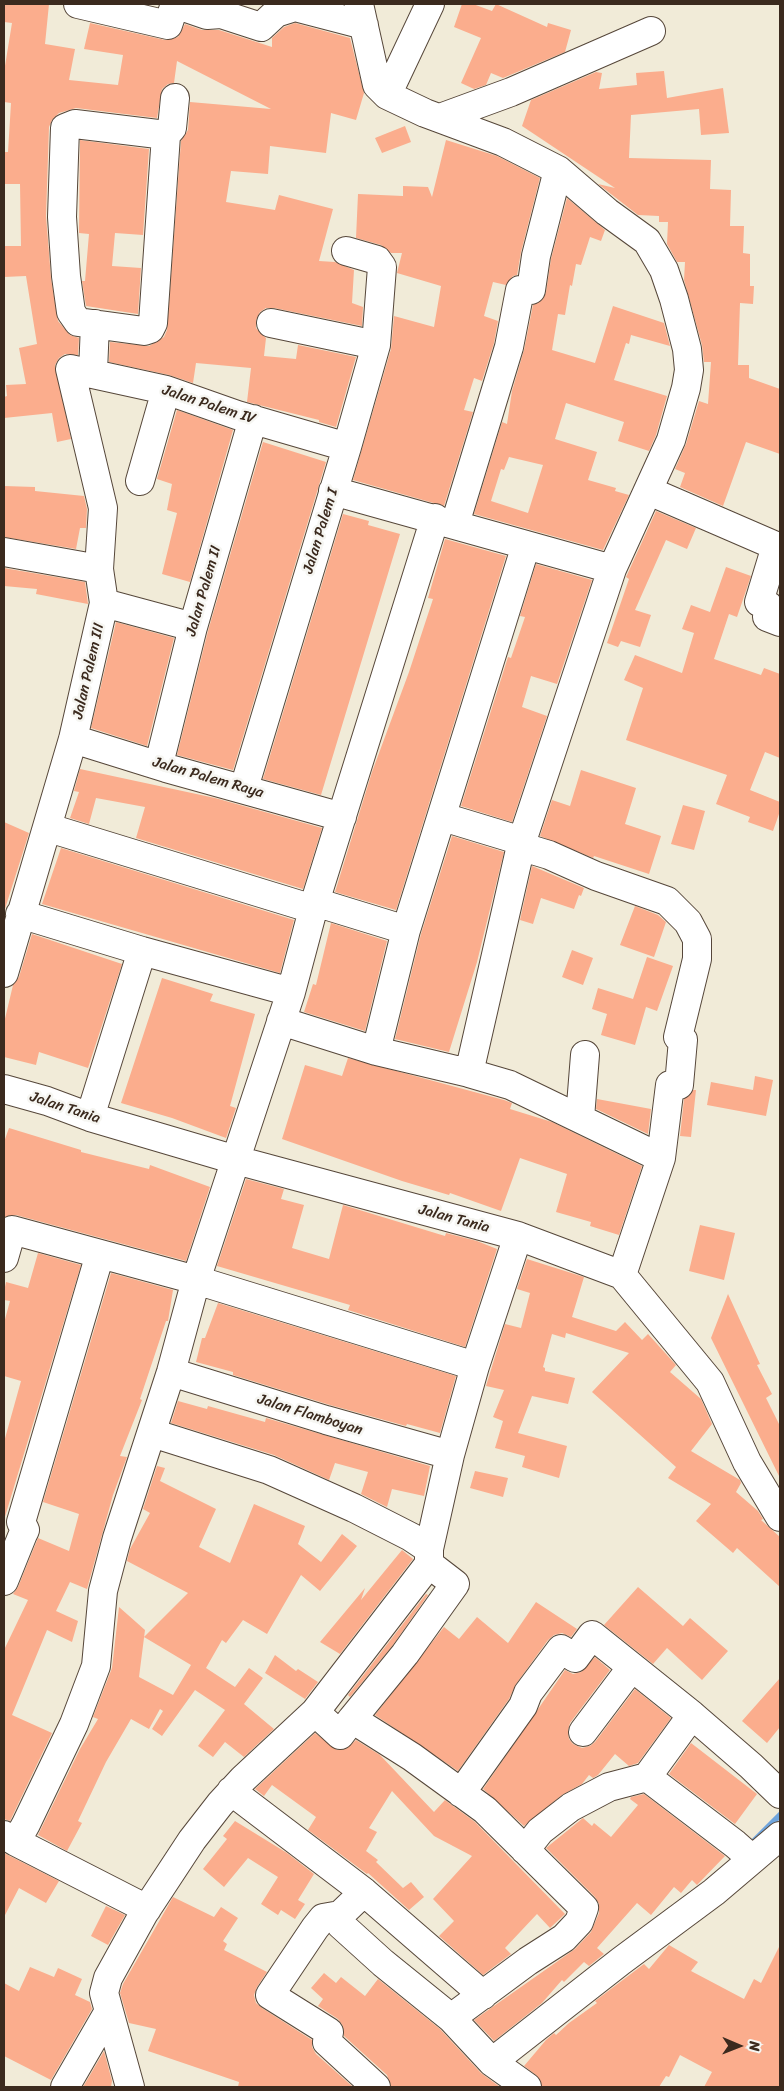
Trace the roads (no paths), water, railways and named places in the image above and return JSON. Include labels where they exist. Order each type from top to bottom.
[{"type":"street","points":[[78,4],[168,25],[175,4],[207,15],[221,14],[261,27],[276,13],[294,8],[362,15],[377,85],[387,95],[417,110],[503,142],[558,170],[607,212],[647,241],[664,270],[674,299],[686,349],[688,380],[671,440],[612,569],[522,841],[469,1073]]},
{"type":"street","points":[[387,95],[430,4]]},
{"type":"street","points":[[440,118],[511,92],[651,31]]},
{"type":"street","points":[[166,134],[75,124],[65,128],[62,217],[70,312],[78,322],[144,331],[150,329],[153,323],[166,134],[172,128],[175,98]]},
{"type":"street","points":[[147,1908],[10,1839],[74,1724],[96,1666],[102,1591],[117,1538],[171,1372],[196,1280],[291,992],[314,905],[342,817],[445,521],[509,347],[520,290],[531,290],[536,256],[558,170]]},
{"type":"street","name":"Jalan Palem I","points":[[244,788],[376,345],[382,271],[377,260],[346,251]]},
{"type":"street","points":[[271,323],[376,345]]},
{"type":"street","points":[[95,324],[81,370],[104,508],[99,569],[104,603],[193,628]]},
{"type":"street","name":"Jalan Palem IV","points":[[81,370],[166,390],[253,420],[347,447]]},
{"type":"street","points":[[140,481],[166,390]]},
{"type":"street","name":"Jalan Palem II","points":[[159,764],[193,628],[253,420]]},
{"type":"street","points":[[333,491],[612,569]]},
{"type":"street","points":[[649,491],[776,546],[758,602],[769,606],[767,617],[780,622]]},
{"type":"street","points":[[376,1051],[406,930],[443,817],[526,545]]},
{"type":"street","points":[[4,552],[99,569]]},
{"type":"street","name":"Jalan Palem III","points":[[4,973],[20,914],[49,828],[73,739],[104,603]]},
{"type":"street","name":"Jalan Palem Raya","points":[[73,739],[342,817]]},
{"type":"street","points":[[443,817],[522,841],[526,848],[549,855],[596,876],[667,901],[688,922],[697,939],[697,959],[678,1037],[683,1040],[680,1085],[670,1085],[661,1158],[622,1275],[710,1382],[747,1462],[780,1517]]},
{"type":"street","points":[[49,828],[406,930]]},
{"type":"street","points":[[20,914],[142,951],[291,992]]},
{"type":"street","points":[[90,1118],[142,951]]},
{"type":"street","points":[[281,1021],[376,1051],[469,1073],[510,1085],[661,1158]]},
{"type":"street","points":[[580,1118],[585,1055]]},
{"type":"street","name":"Jalan Tania","points":[[4,1089],[47,1101],[90,1118],[236,1160],[518,1236],[622,1275]]},
{"type":"street","points":[[4,1258],[12,1230],[196,1280],[475,1366]]},
{"type":"street","points":[[130,2087],[104,1993],[105,1986],[147,1908],[192,1840],[231,1791],[315,1712],[429,1557],[450,1455],[475,1366],[518,1236]]},
{"type":"street","points":[[4,1581],[23,1534],[24,1530],[21,1522],[100,1254]]},
{"type":"street","name":"Jalan Flamboyan","points":[[171,1372],[326,1420],[450,1455]]},
{"type":"street","points":[[152,1433],[269,1470],[354,1508],[411,1537],[456,1584],[405,1654],[340,1735],[315,1712]]},
{"type":"street","points":[[461,1793],[523,1706],[528,1693],[561,1649],[575,1658],[592,1635],[692,1715],[752,1766],[780,1794]]},
{"type":"street","points":[[583,1732],[632,1667]]},
{"type":"street","points":[[525,1850],[540,1831],[571,1807],[609,1787],[647,1778],[692,1715]]},
{"type":"street","points":[[352,1719],[412,1757],[485,1810],[584,1908],[579,1922],[564,1938],[528,1961],[451,2018]]},
{"type":"street","points":[[647,1778],[745,1853]]},
{"type":"street","points":[[231,1791],[364,1892],[483,1995]]},
{"type":"street","points":[[487,2057],[714,1892],[745,1853],[780,1836]]},
{"type":"street","points":[[360,2082],[327,2042],[329,2032],[270,1995],[323,1918],[340,1915],[364,1892]]},
{"type":"street","points":[[340,1915],[341,1926],[451,2018],[487,2057],[527,2087]]},
{"type":"street","points":[[65,2087],[109,2011]]},
{"type":"waterway","points":[[748,1847],[780,1815]]}]
